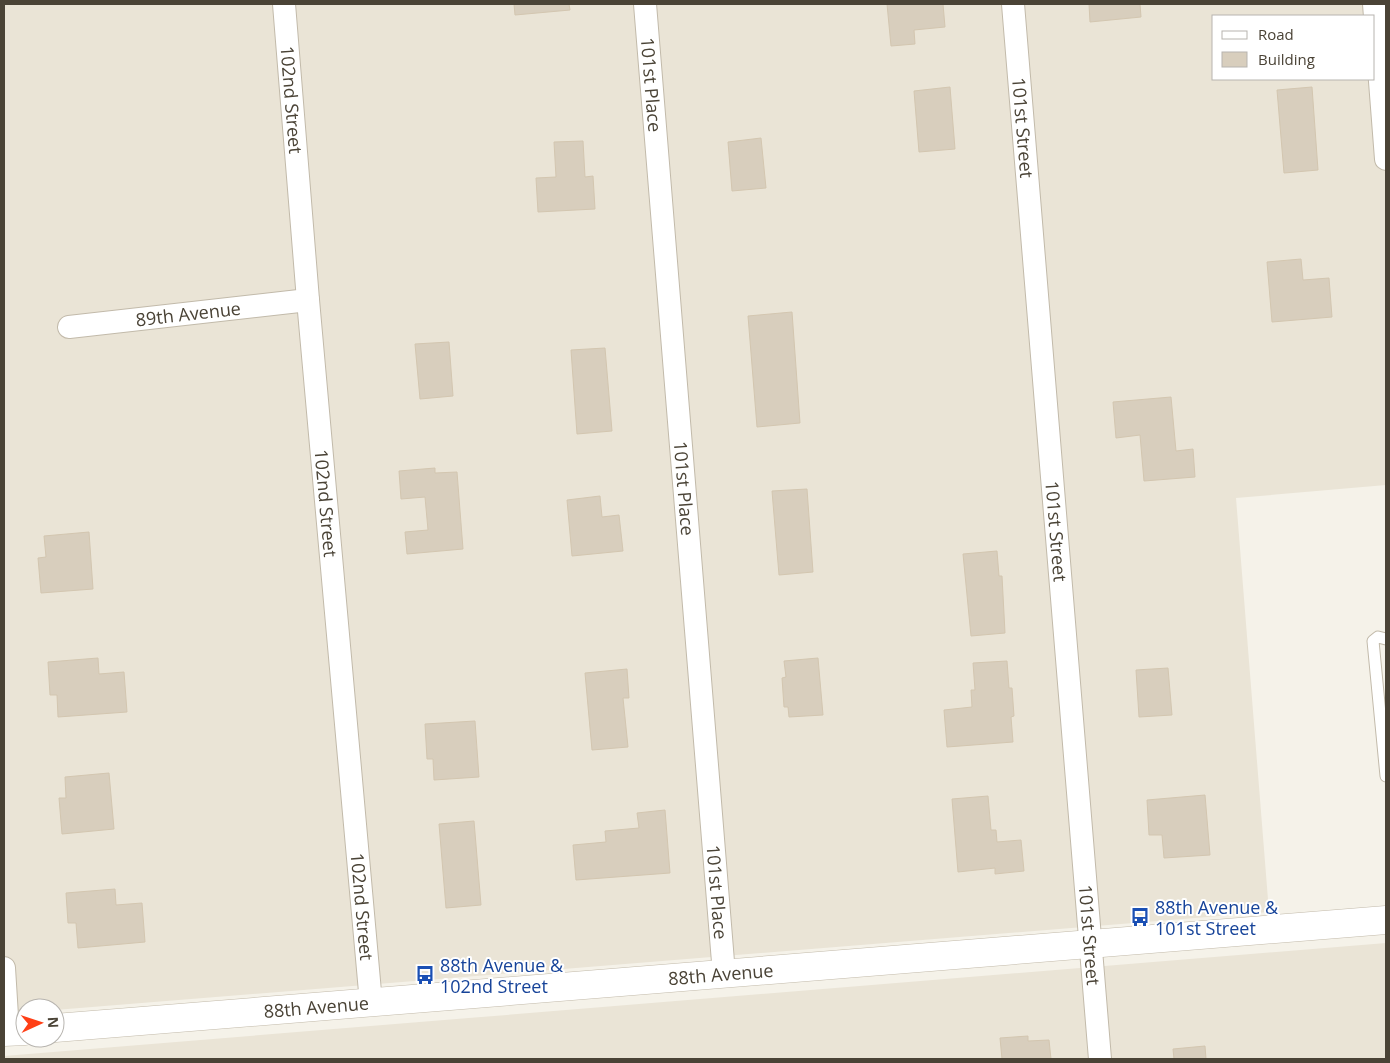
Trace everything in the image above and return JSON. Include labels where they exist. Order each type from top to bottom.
[{"type":"street","name":"102nd Street","points":[[284,4],[308,300],[370,1002]]},
{"type":"street","name":"101st Place","points":[[645,4],[724,974]]},
{"type":"street","name":"101st Street","points":[[1013,4],[1100,1059]]},
{"type":"street","points":[[1375,17],[1386,159]]},
{"type":"street","name":"89th Avenue","points":[[69,327],[308,300]]},
{"type":"street","name":"88th Avenue","points":[[65,1027],[1386,920]]},
{"type":"street","points":[[4,968],[12,1032]]},
{"type":"lane","points":[[1386,638],[1378,637],[1373,641],[1386,776]]},
{"type":"shaded area","points":[[4,4],[1386,4],[1386,485],[1236,498],[1269,912],[65,1009],[65,998],[15,998],[15,1014],[4,1015]]},
{"type":"shaded area","points":[[1386,943],[1386,1059],[4,1059],[4,1056]]},
{"type":"building","points":[[514,4],[569,4],[570,10],[515,15]]},
{"type":"building","points":[[887,4],[943,4],[945,27],[914,30],[915,44],[891,46]]},
{"type":"building","points":[[1089,4],[1140,4],[1141,17],[1090,22]]},
{"type":"building","points":[[950,87],[955,149],[919,152],[914,91]]},
{"type":"building","points":[[1312,87],[1318,170],[1284,173],[1277,90]]},
{"type":"building","points":[[761,138],[766,188],[732,191],[728,142]]},
{"type":"building","points":[[583,141],[585,177],[593,176],[595,209],[538,212],[536,178],[556,177],[554,142]]},
{"type":"building","points":[[1301,259],[1303,280],[1329,278],[1332,317],[1272,322],[1267,262]]},
{"type":"building","points":[[792,312],[800,423],[757,427],[748,316]]},
{"type":"building","points":[[449,342],[453,396],[420,399],[415,344]]},
{"type":"building","points":[[605,348],[612,431],[577,434],[571,350]]},
{"type":"building","points":[[1171,397],[1176,451],[1193,449],[1195,477],[1144,481],[1140,435],[1116,438],[1113,402]]},
{"type":"building","points":[[435,468],[435,473],[457,472],[463,549],[407,554],[405,532],[428,530],[425,497],[401,499],[399,471]]},
{"type":"building","points":[[807,489],[813,572],[779,575],[772,491]]},
{"type":"building","points":[[600,496],[602,517],[619,515],[623,551],[572,556],[567,500]]},
{"type":"building","points":[[89,532],[93,589],[41,593],[38,558],[46,557],[44,536]]},
{"type":"building","points":[[997,551],[999,576],[1002,576],[1005,633],[971,636],[963,554]]},
{"type":"building","points":[[98,658],[99,674],[124,672],[127,712],[58,717],[57,695],[50,695],[48,662]]},
{"type":"building","points":[[818,658],[823,715],[789,717],[788,707],[784,707],[782,678],[786,677],[784,661]]},
{"type":"building","points":[[1007,661],[1009,688],[1012,688],[1014,716],[1011,717],[1013,742],[947,747],[944,710],[972,707],[971,690],[975,690],[973,663]]},
{"type":"building","points":[[1168,668],[1172,715],[1139,717],[1136,670]]},
{"type":"building","points":[[627,669],[629,698],[623,698],[628,747],[592,750],[585,673]]},
{"type":"building","points":[[475,721],[479,777],[434,780],[433,759],[427,759],[425,724]]},
{"type":"building","points":[[109,773],[114,829],[62,834],[59,798],[66,798],[65,777]]},
{"type":"building","points":[[1205,795],[1210,855],[1164,858],[1162,835],[1149,835],[1147,800]]},
{"type":"building","points":[[988,796],[991,830],[996,830],[997,842],[1021,840],[1024,871],[995,874],[995,868],[958,872],[952,799]]},
{"type":"building","points":[[665,810],[670,873],[576,880],[573,845],[606,842],[605,831],[639,828],[637,813]]},
{"type":"building","points":[[474,821],[481,905],[446,908],[439,824]]},
{"type":"building","points":[[115,889],[116,905],[142,903],[145,942],[78,948],[76,923],[68,923],[66,893]]},
{"type":"building","points":[[1028,1036],[1028,1041],[1049,1040],[1051,1059],[1002,1059],[1000,1038]]},
{"type":"building","points":[[1205,1046],[1206,1059],[1174,1059],[1173,1049]]},
{"type":"place","name":"88th Avenue & 101st Street","points":[[1140,917]]},
{"type":"place","name":"88th Avenue & 102nd Street","points":[[425,975]]}]
